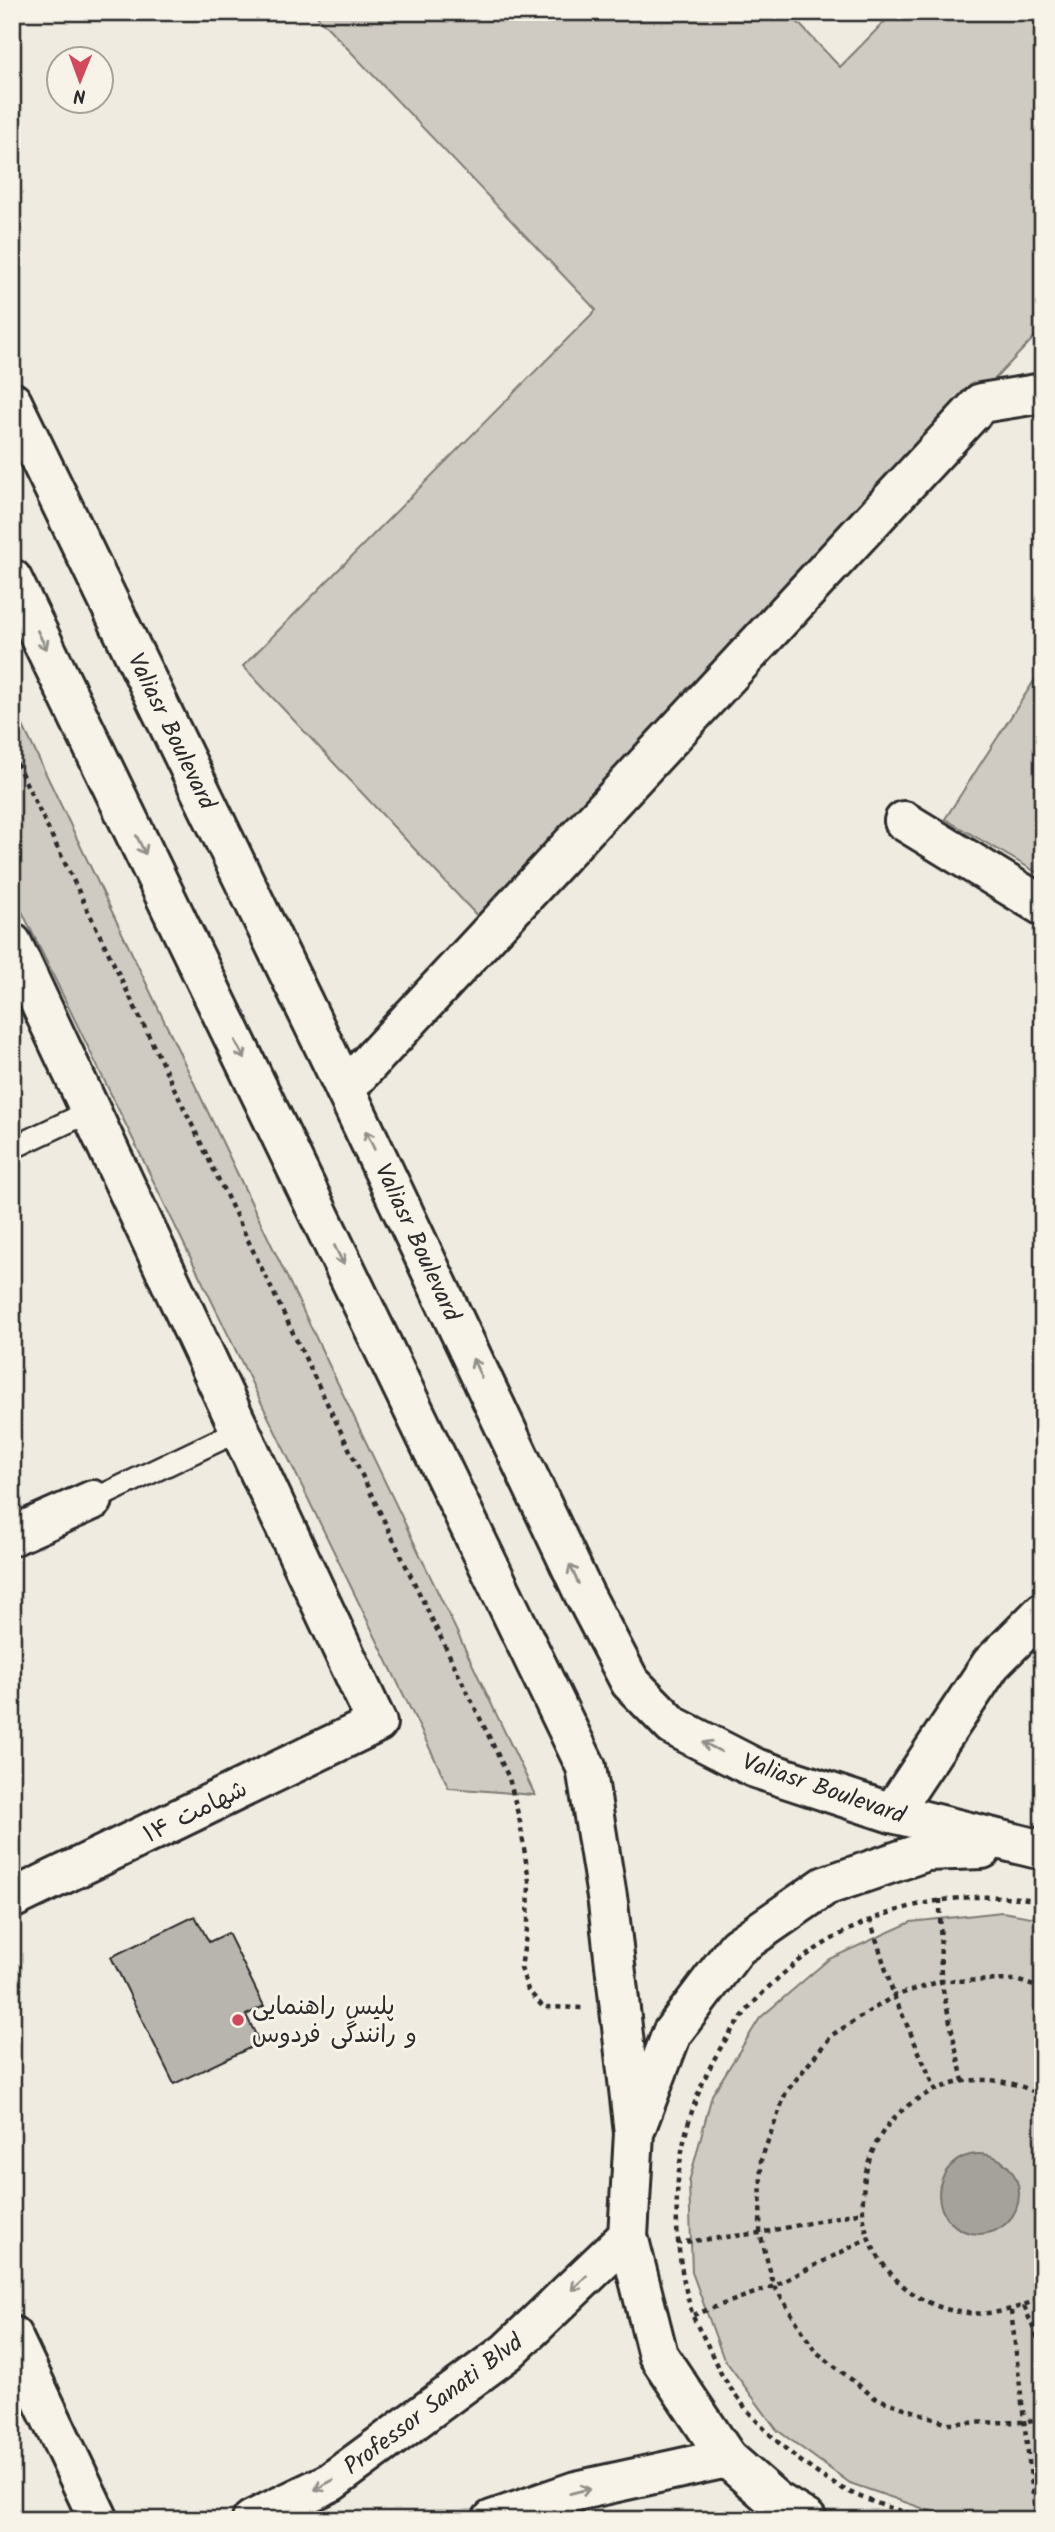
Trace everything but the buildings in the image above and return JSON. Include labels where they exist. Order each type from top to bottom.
[{"type":"main road","points":[[345,1088],[981,403],[1043,393]]},
{"type":"main road","name":"Valiasr Boulevard","points":[[12,402],[345,1088],[584,1594],[630,1682],[673,1727],[755,1768],[892,1814],[1038,1849]]},
{"type":"main road","points":[[12,579],[586,1767],[608,1903],[634,2133],[628,2236],[658,2355],[727,2458],[776,2501],[807,2520]]},
{"type":"main road","points":[[904,821],[1043,906]]},
{"type":"main road","points":[[12,943],[240,1430]]},
{"type":"main road","name":"شهامت ۱۴","points":[[12,1899],[377,1723],[240,1430]]},
{"type":"main road","points":[[12,1536],[93,1500]]},
{"type":"main road","points":[[892,1814],[991,1664],[1043,1612]]},
{"type":"main road","points":[[634,2133],[672,2033],[737,1947],[825,1886],[927,1851],[1038,1849]]},
{"type":"main road","name":"Professor Sanati Blvd","points":[[252,2520],[331,2482],[507,2352],[628,2236]]},
{"type":"main road","points":[[12,2336],[99,2520]]},
{"type":"main road","points":[[492,2520],[576,2491],[727,2458]]},
{"type":"lane","points":[[12,1148],[90,1111]]},
{"type":"lane","points":[[93,1500],[240,1430]]},
{"type":"path","points":[[12,754],[509,1778],[530,1881],[528,1923],[521,1969],[528,1990],[543,2007],[620,2009]]},
{"type":"path","points":[[940,2520],[893,2510],[827,2480],[770,2435],[724,2379],[692,2315],[676,2243],[676,2185],[685,2129],[706,2074],[735,2025],[773,1982],[818,1946],[870,1919],[904,1907],[940,1899],[1007,1895],[1043,1900]]},
{"type":"path","points":[[940,1899],[941,1981],[963,2081]]},
{"type":"path","points":[[870,1919],[894,1996],[935,2088]]},
{"type":"path","points":[[1043,1989],[1016,1980],[941,1981],[894,1996],[832,2035],[786,2092],[761,2160],[760,2233],[774,2286],[815,2351],[875,2398],[948,2423],[1025,2422],[1043,2417]]},
{"type":"path","points":[[1043,2098],[1002,2081],[963,2081],[935,2088],[902,2109],[877,2138],[864,2174],[862,2212],[869,2238],[885,2269],[911,2293],[942,2309],[976,2315],[1011,2311],[1043,2296]]},
{"type":"path","points":[[676,2243],[760,2233],[862,2212]]},
{"type":"path","points":[[692,2315],[774,2286],[869,2238]]},
{"type":"path","points":[[1024,2306],[1043,2351]]},
{"type":"path","points":[[1011,2311],[1037,2520]]},
{"type":"shaded area","points":[[313,12],[788,12],[840,67],[894,12],[1043,12],[1043,328],[482,921],[243,666],[596,310]]},
{"type":"shaded area","points":[[1043,667],[1043,876],[945,819]]},
{"type":"shaded area","points":[[12,703],[535,1795],[449,1788],[12,891]]},
{"type":"shaded area","points":[[1002,1912],[1043,1919],[1043,2511],[1027,2516],[936,2513],[850,2483],[777,2430],[723,2357],[692,2272],[689,2182],[712,2095],[760,2018],[829,1959],[911,1922]]},
{"type":"shaded area","points":[[979,2154],[994,2157],[1007,2166],[1016,2179],[1019,2194],[1016,2209],[1007,2222],[994,2231],[979,2234],[964,2231],[951,2222],[942,2209],[939,2194],[942,2179],[951,2166],[964,2157]]},
{"type":"place","name":"پلیس راهنمایی و رانندگی فردوس","points":[[238,2020]]}]
